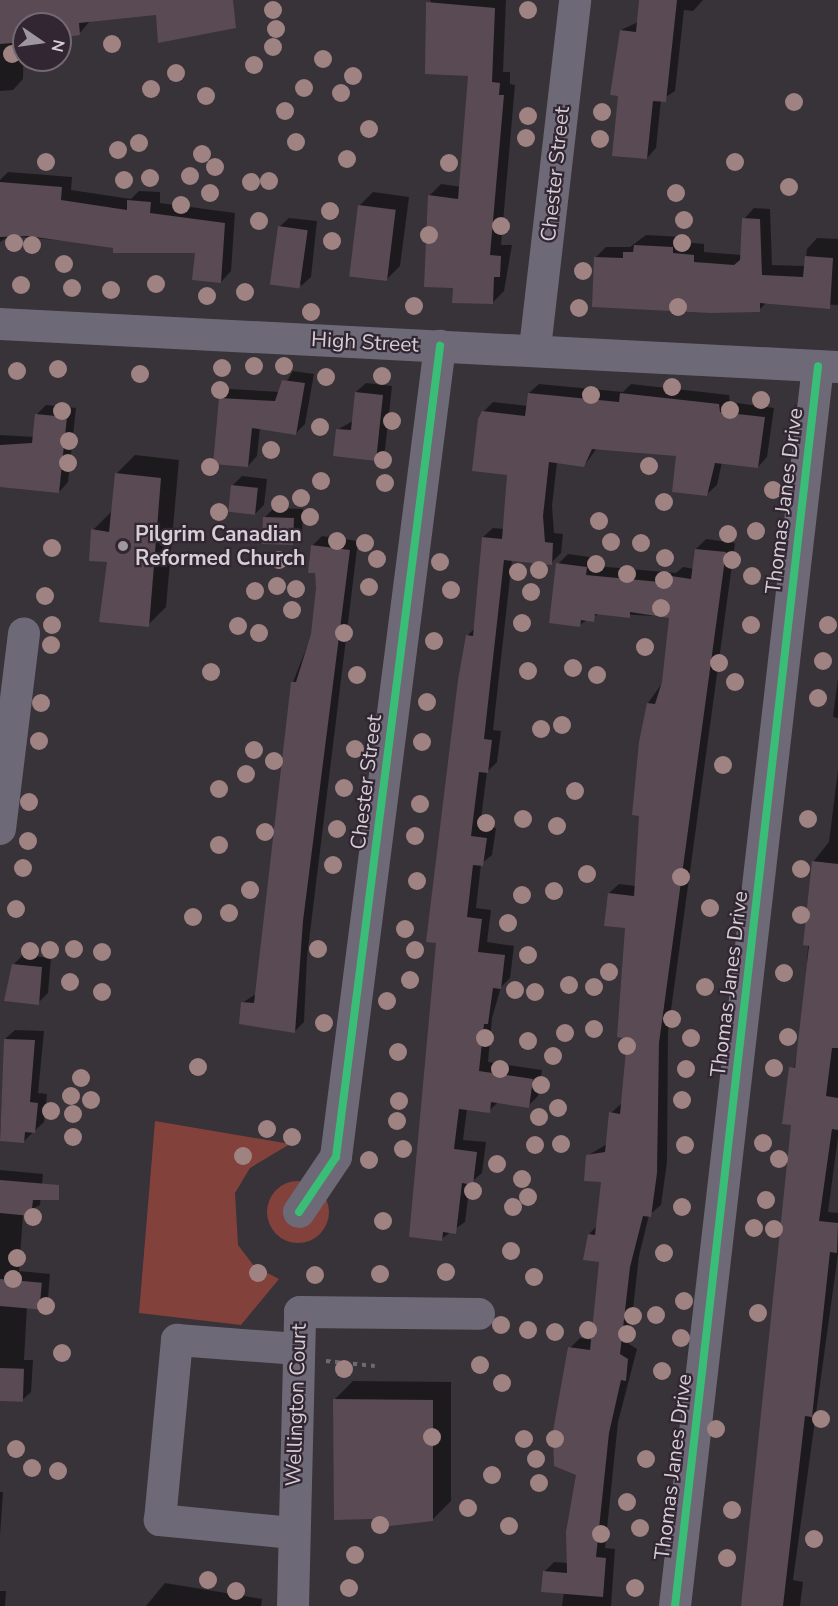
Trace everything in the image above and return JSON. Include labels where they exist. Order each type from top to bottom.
[{"type":"street","name":"Chester Street","points":[[535,348],[575,0]]},
{"type":"street","name":"High Street","points":[[0,324],[440,346],[535,348],[828,367]]},
{"type":"street","name":"Chester Street","points":[[300,1212],[336,1157],[440,346]]},
{"type":"street","name":"Thomas Janes Drive","points":[[675,1606],[828,367]]},
{"type":"street","points":[[0,829],[24,633]]},
{"type":"street","name":"Wellington Court","points":[[293,1606],[292,1533],[300,1312],[479,1314]]},
{"type":"street","points":[[292,1533],[160,1520],[177,1340],[298,1350]]},
{"type":"shaded area","points":[[155,1121],[290,1144],[250,1168],[235,1193],[238,1245],[254,1266],[279,1279],[241,1325],[139,1313]]},
{"type":"shaded area","points":[[298,1181],[310,1183],[320,1190],[327,1200],[329,1212],[327,1224],[320,1234],[310,1241],[298,1243],[286,1241],[276,1234],[269,1224],[267,1212],[269,1200],[276,1190],[286,1183]]},
{"type":"building","points":[[0,0],[233,0],[236,28],[158,43],[156,15],[79,23],[80,35],[72,36],[72,12],[12,12],[12,43],[0,44]]},
{"type":"building","points":[[639,0],[677,0],[666,102],[653,101],[647,159],[612,156],[618,96],[610,95],[620,30],[636,32]]},
{"type":"building","points":[[426,2],[495,8],[492,82],[500,83],[499,95],[504,95],[490,255],[501,256],[500,277],[494,277],[493,304],[452,303],[453,288],[424,287],[428,195],[458,199],[468,76],[425,74]]},
{"type":"building","points":[[0,182],[62,187],[61,200],[127,210],[127,200],[151,202],[150,213],[225,223],[221,283],[192,280],[195,253],[113,253],[113,248],[28,236],[0,237]]},
{"type":"building","points":[[358,205],[396,210],[387,281],[349,276]]},
{"type":"building","points":[[742,218],[760,219],[762,275],[803,277],[805,256],[833,258],[830,309],[760,303],[760,312],[711,313],[592,307],[594,257],[623,258],[623,252],[633,252],[634,245],[673,247],[673,253],[694,255],[694,262],[734,265],[740,260]]},
{"type":"building","points":[[278,226],[308,230],[299,289],[270,284]]},
{"type":"building","points":[[282,380],[305,383],[296,435],[252,428],[248,467],[213,464],[219,398],[275,401]]},
{"type":"building","points":[[355,392],[383,395],[376,461],[333,456],[336,429],[351,430]]},
{"type":"building","points":[[528,393],[619,402],[620,393],[719,404],[720,412],[765,417],[758,468],[715,463],[707,496],[672,492],[676,456],[592,449],[584,467],[549,462],[543,516],[545,542],[553,543],[552,565],[504,560],[484,739],[492,740],[488,773],[479,772],[471,836],[487,838],[483,866],[473,865],[467,917],[482,919],[478,952],[505,955],[501,989],[493,988],[488,1024],[484,1024],[479,1071],[533,1079],[529,1108],[491,1102],[490,1113],[459,1109],[454,1149],[477,1152],[473,1185],[462,1183],[456,1234],[443,1232],[442,1241],[409,1237],[436,943],[426,942],[458,680],[466,635],[473,636],[482,537],[502,539],[507,475],[472,471],[478,419],[482,411],[525,416]]},
{"type":"building","points":[[35,414],[67,417],[59,493],[0,487],[0,445],[32,443]]},
{"type":"building","name":"Pilgrim Canadian Reformed Church","points":[[115,473],[161,478],[149,627],[99,622],[107,562],[89,561],[91,529],[109,532]]},
{"type":"building","points":[[231,485],[258,488],[255,515],[228,512]]},
{"type":"building","points":[[263,517],[294,518],[293,545],[262,544]]},
{"type":"building","points":[[311,545],[350,550],[303,921],[295,1033],[239,1024],[241,1002],[254,1003],[291,682],[296,682],[311,634],[316,588],[315,573],[308,573]]},
{"type":"building","points":[[695,549],[726,552],[659,1043],[657,1173],[651,1217],[643,1216],[630,1267],[620,1354],[628,1359],[626,1381],[621,1380],[609,1433],[596,1557],[606,1558],[603,1597],[541,1592],[543,1571],[567,1573],[566,1532],[576,1475],[554,1466],[553,1431],[568,1347],[590,1350],[599,1262],[583,1260],[588,1234],[595,1235],[601,1182],[584,1181],[586,1155],[605,1152],[609,1112],[620,1114],[627,1039],[617,1037],[625,928],[604,926],[608,893],[634,896],[639,816],[632,815],[639,742],[647,703],[655,704],[662,682],[669,618],[630,612],[630,618],[595,614],[594,622],[581,620],[580,627],[549,623],[556,563],[587,567],[586,575],[670,583],[671,576],[691,579]]},
{"type":"building","points":[[812,861],[838,864],[838,1048],[832,1048],[826,1096],[838,1098],[838,1130],[832,1129],[819,1221],[838,1223],[837,1253],[830,1252],[812,1417],[805,1416],[783,1606],[741,1606],[791,1125],[782,1124],[789,1067],[795,1068],[809,946],[803,945]]},
{"type":"building","points":[[12,964],[42,967],[39,1005],[4,1001]]},
{"type":"building","points":[[4,1039],[35,1040],[30,1102],[38,1103],[35,1133],[25,1132],[24,1143],[0,1141]]},
{"type":"building","points":[[0,1180],[59,1185],[59,1200],[33,1200],[31,1216],[0,1213]]},
{"type":"building","points":[[0,1279],[42,1283],[39,1310],[0,1306]]},
{"type":"building","points":[[0,1368],[24,1369],[23,1402],[0,1401]]},
{"type":"building","points":[[333,1399],[433,1400],[433,1521],[372,1528],[372,1519],[334,1520]]},
{"type":"cycle path","points":[[299,1212],[336,1157],[440,346]]},
{"type":"cycle path","points":[[675,1606],[818,366]]},
{"type":"place","name":"Pilgrim Canadian Reformed Church","points":[[123,546]]}]
